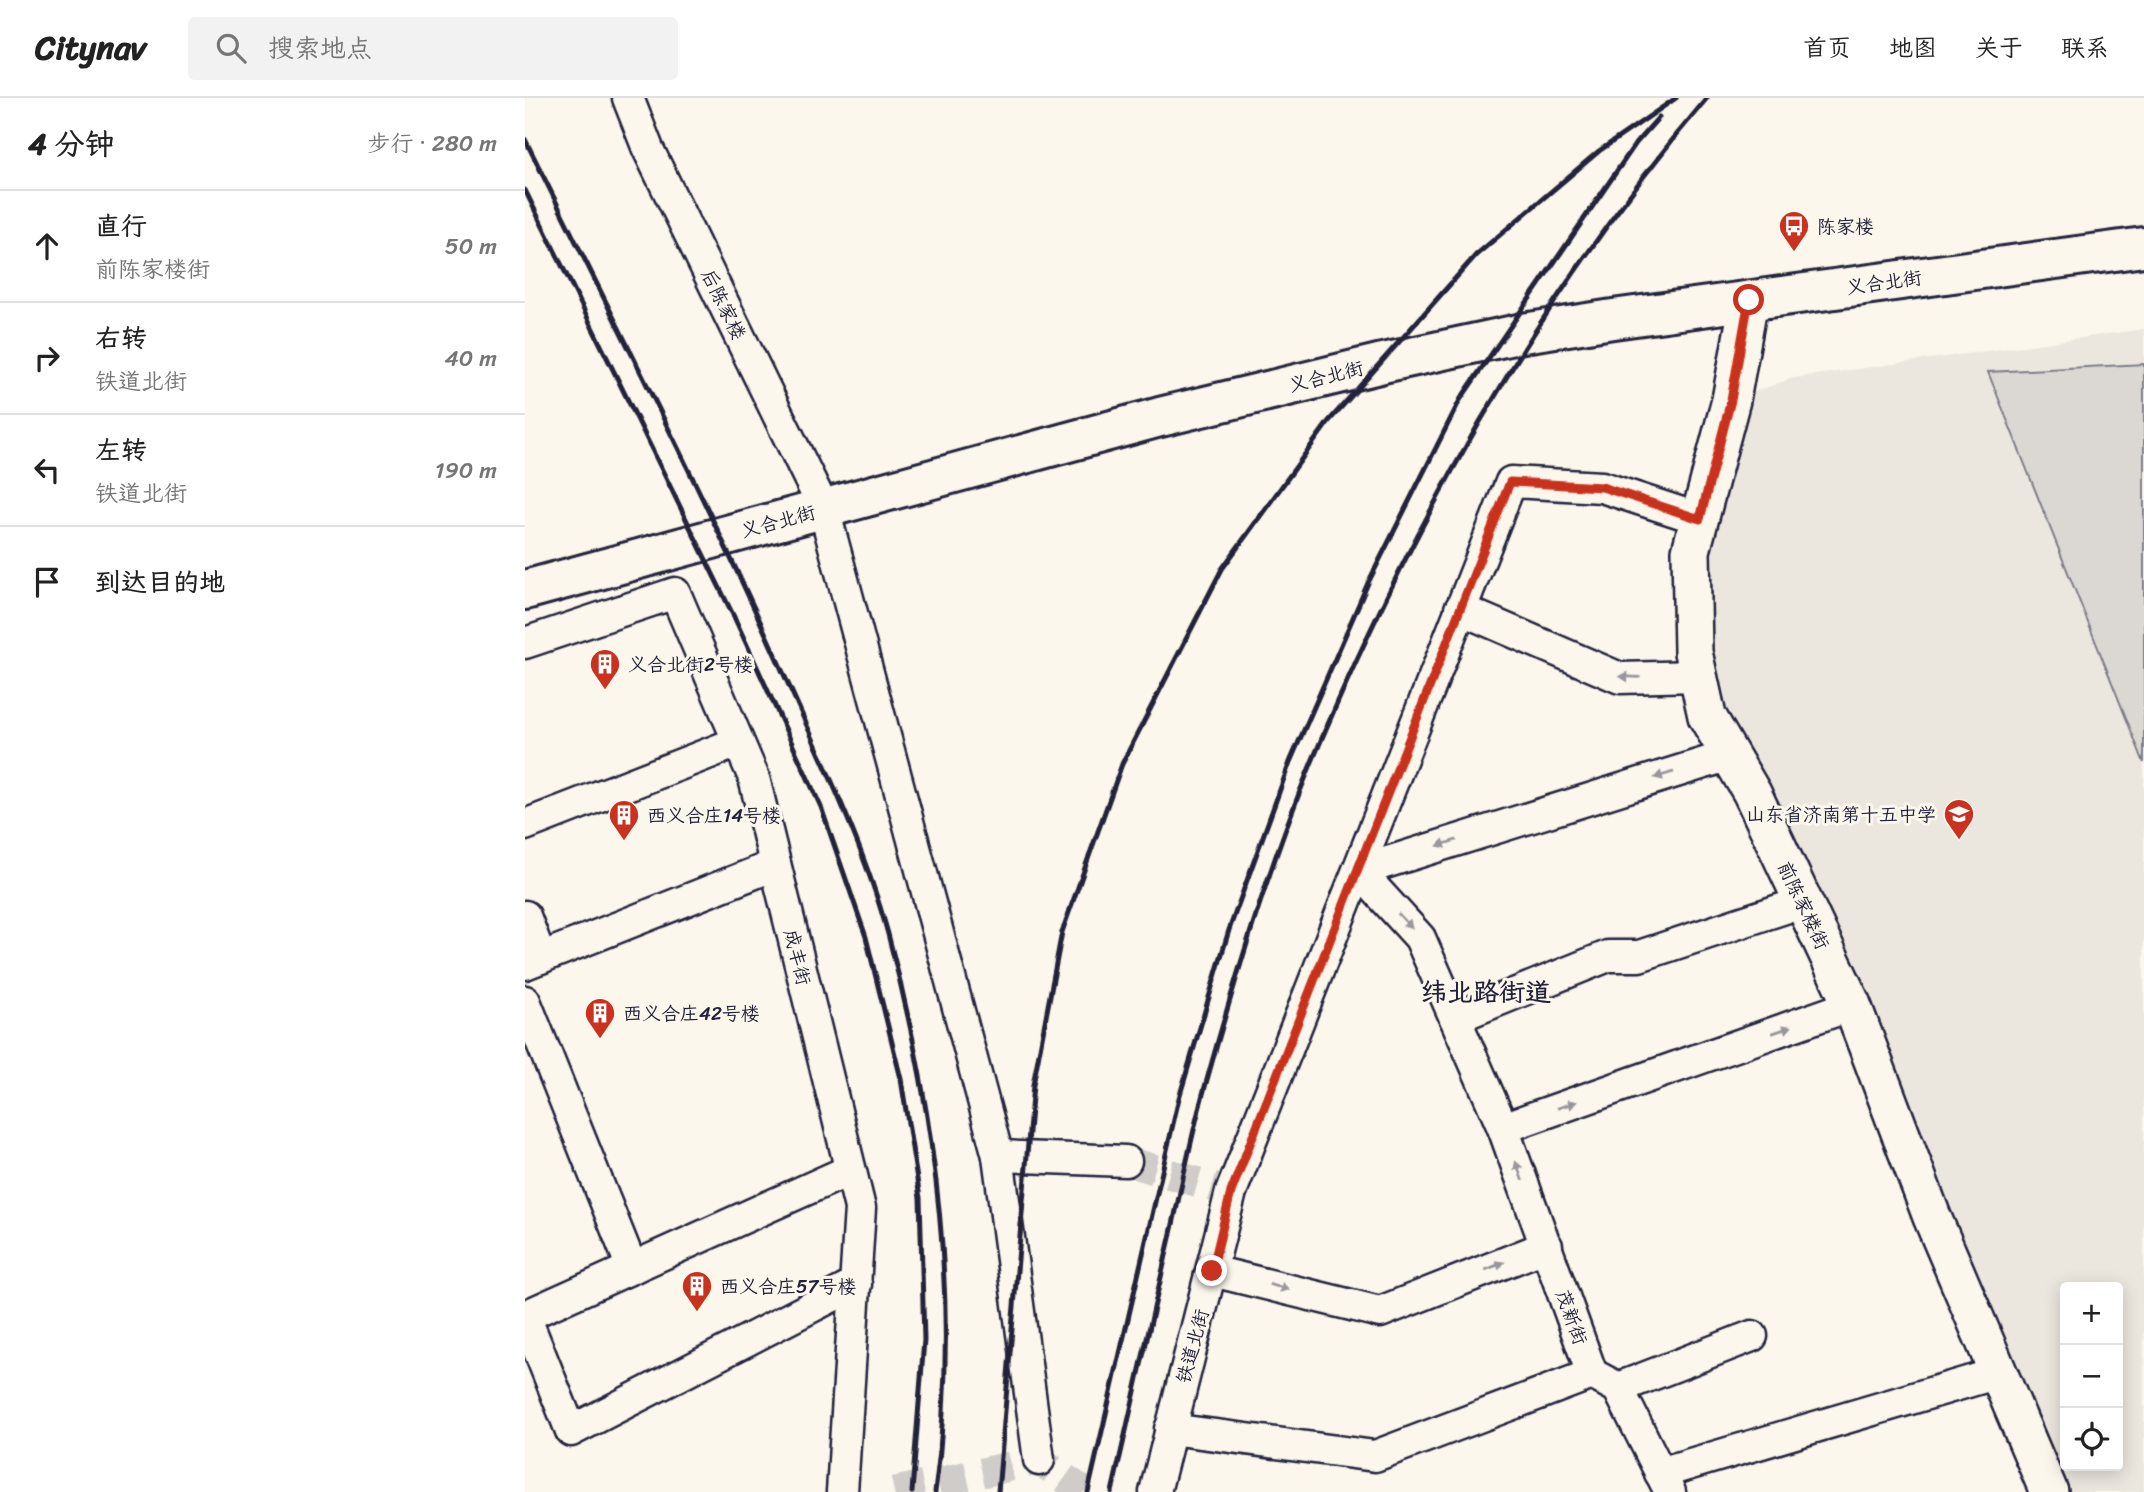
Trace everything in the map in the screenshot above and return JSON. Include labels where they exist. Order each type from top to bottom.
[{"type":"main road","name":"义合北街","points":[[525,590],[1160,417],[1383,362],[1523,333],[2144,247]]},
{"type":"street","name":"后陈家楼","points":[[628,98],[648,149],[824,509],[998,1156],[1039,1460]]},
{"type":"street","name":"前陈家楼街","points":[[1749,300],[1731,400],[1691,551],[1693,652],[1707,716],[1752,793],[1852,1005],[1932,1217],[2049,1492]]},
{"type":"street","name":"铁道北街","points":[[1155,1492],[1231,1192],[1510,482],[1602,487],[1700,519]]},
{"type":"street","name":"成丰街","points":[[525,643],[675,593],[754,778],[860,1208],[842,1492]]},
{"type":"street","points":[[1460,609],[1620,678],[1698,677]]},
{"type":"street","points":[[525,825],[739,742]]},
{"type":"street","points":[[1359,871],[1730,755]]},
{"type":"street","points":[[525,916],[533,961],[775,865]]},
{"type":"street","name":"茂新街","points":[[1359,871],[1420,938],[1503,1128],[1592,1374]]},
{"type":"street","points":[[1455,1018],[1608,956],[1639,956],[1803,902]]},
{"type":"street","points":[[525,1001],[632,1268]]},
{"type":"street","points":[[1503,1128],[1852,1005]]},
{"type":"street","points":[[998,1156],[1126,1161]]},
{"type":"street","points":[[850,1170],[525,1316],[571,1431],[856,1284]]},
{"type":"street","points":[[1212,1271],[1380,1312],[1547,1246]]},
{"type":"street","points":[[1618,1388],[1752,1336]]},
{"type":"street","points":[[1170,1429],[1375,1456],[1592,1374],[1618,1388],[1665,1482],[1998,1373]]},
{"type":"shaded area","name":"山东省济南第十五中学","points":[[2144,329],[2144,1492],[2058,1492],[1698,676],[1731,400],[1793,378]]},
{"type":"shaded area","points":[[2144,364],[2144,763],[1988,372]]},
{"type":"tunnel","points":[[1126,1161],[1231,1192]]},
{"type":"tunnel","points":[[894,1492],[1039,1460],[1084,1492]]},
{"type":"railway","points":[[998,1492],[1033,1085],[1062,932],[1122,764],[1222,569],[1329,421],[1476,255],[1599,151],[1676,98]]},
{"type":"railway","points":[[1112,1492],[1203,1094],[1266,886],[1311,764],[1391,587],[1483,416],[1588,252],[1707,98]]},
{"type":"railway","points":[[1088,1492],[1179,1098],[1229,930],[1290,762],[1368,583],[1460,400],[1636,143],[1659,117]]},
{"type":"railway","points":[[525,139],[755,611],[842,805],[878,901],[905,1002],[919,1071],[939,1211],[945,1352],[935,1492]]},
{"type":"railway","points":[[525,190],[736,621],[821,807],[866,937],[901,1079],[920,1198],[924,1340],[912,1492]]},
{"type":"place","name":"陈家楼","points":[[1794,253]]},
{"type":"place","name":"义合北街2号楼","points":[[605,691]]},
{"type":"place","name":"山东省济南第十五中学","points":[[1959,841]]},
{"type":"place","name":"西义合庄14号楼","points":[[624,842]]},
{"type":"place","name":"西义合庄42号楼","points":[[600,1040]]},
{"type":"place","name":"西义合庄57号楼","points":[[697,1313]]},
{"type":"district","name":"纬北路街道","points":[[1486,992]]},
{"type":"route","points":[[1212,1271],[1231,1192],[1510,482],[1602,487],[1700,519],[1731,400],[1749,300]]}]
